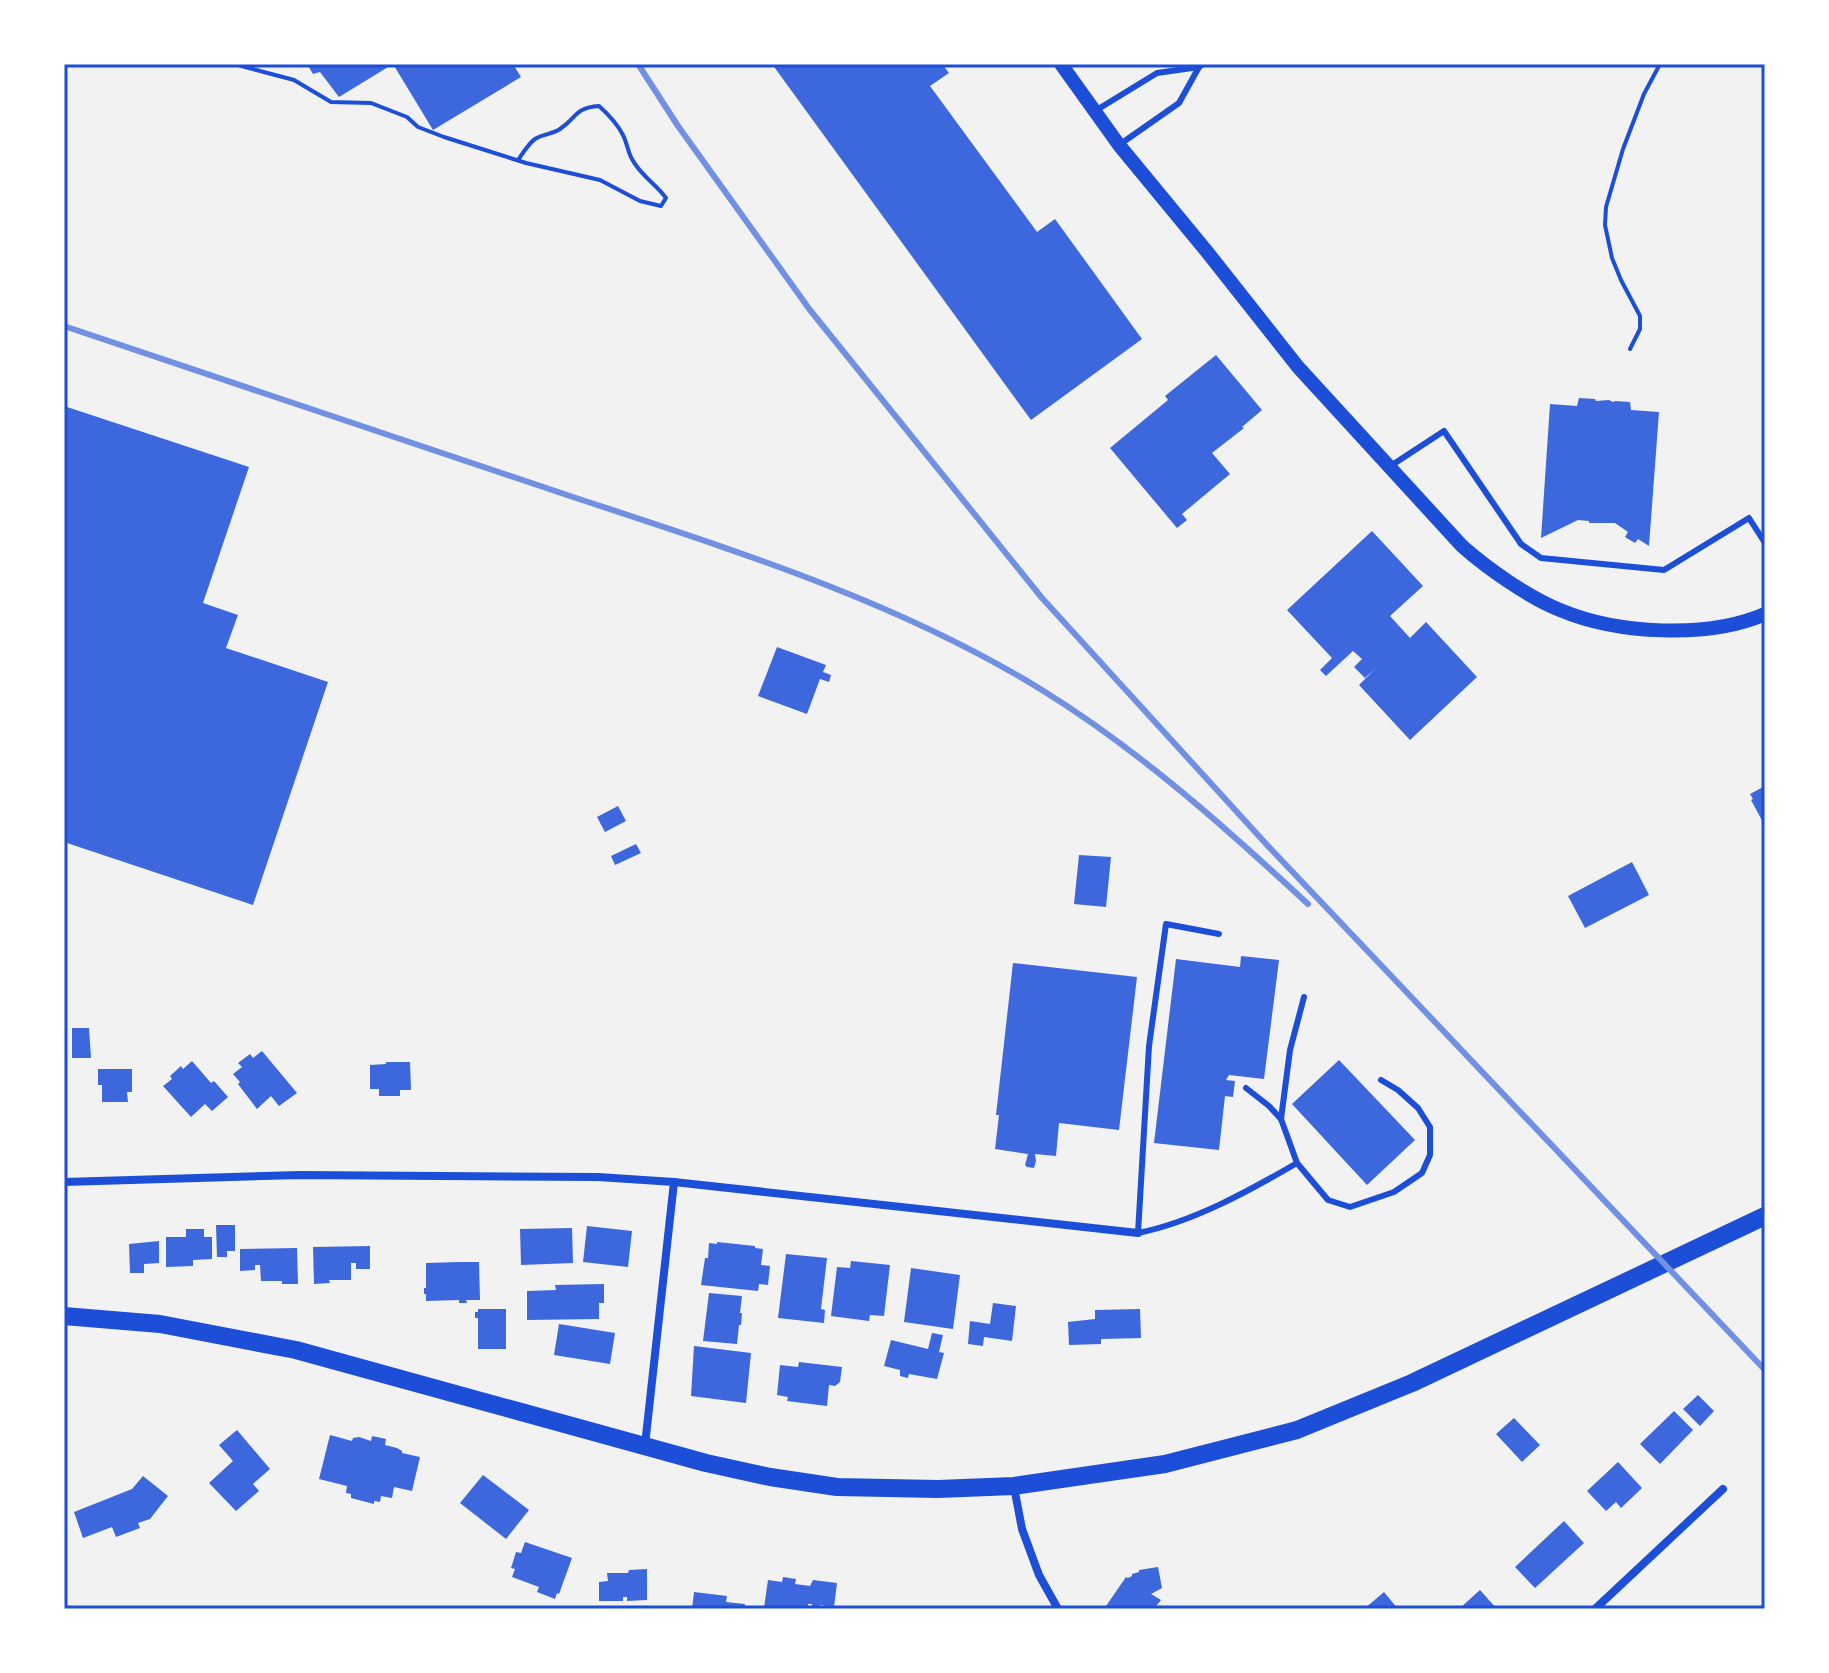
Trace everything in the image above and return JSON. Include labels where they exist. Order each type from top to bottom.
[{"type":"main road","points":[[64,1316],[160,1324],[296,1350],[706,1463],[770,1477],[837,1487],[938,1489],[1014,1486],[1165,1464],[1297,1430],[1412,1383],[1765,1216]]},
{"type":"street","points":[[1061,64],[1119,145],[1298,367],[1477,559],[1559,610],[1620,626],[1668,631],[1725,626],[1765,614]]},
{"type":"street","points":[[64,1182],[300,1175],[598,1177],[674,1182],[1138,1233]]},
{"type":"street","points":[[645,1445],[674,1182]]},
{"type":"street","points":[[1014,1486],[1022,1529],[1039,1575],[1058,1609]]},
{"type":"street","points":[[1595,1609],[1723,1489]]},
{"type":"lane","points":[[1095,111],[1157,73],[1201,65]]},
{"type":"lane","points":[[1119,145],[1179,103],[1201,65]]},
{"type":"lane","points":[[1389,467],[1444,431],[1521,544],[1541,558],[1664,570],[1749,518],[1765,543]]},
{"type":"lane","points":[[1219,934],[1166,924],[1149,1046],[1138,1233],[1161,1228],[1249,1191],[1297,1163]]},
{"type":"lane","points":[[1281,1119],[1290,1050],[1304,997]]},
{"type":"lane","points":[[1246,1088],[1281,1119],[1297,1163],[1328,1200],[1350,1207],[1394,1192],[1422,1173],[1430,1155],[1430,1127],[1418,1108],[1381,1080]]},
{"type":"path","points":[[234,64],[294,80],[331,102],[371,103],[407,117],[418,127],[489,152],[518,160],[600,180],[640,201],[661,206],[666,198],[640,172],[613,117],[599,106],[577,111],[557,131],[535,139],[518,160]]},
{"type":"path","points":[[1630,349],[1640,329],[1640,316],[1612,258],[1605,225],[1606,207],[1623,149],[1644,94],[1660,64]]},
{"type":"building","points":[[307,64],[393,64],[339,97],[320,72],[313,74]]},
{"type":"building","points":[[393,64],[513,64],[521,77],[433,130]]},
{"type":"building","points":[[772,64],[942,64],[949,73],[930,86],[1037,232],[1055,219],[1142,339],[1031,420]]},
{"type":"building","points":[[1216,355],[1262,410],[1212,453],[1230,474],[1182,514],[1187,520],[1177,528],[1110,448],[1168,400],[1165,396]]},
{"type":"building","points":[[1579,398],[1630,402],[1631,410],[1659,412],[1649,546],[1638,539],[1635,543],[1625,537],[1628,532],[1615,523],[1578,520],[1541,538],[1550,404],[1577,406]]},
{"type":"building","points":[[64,406],[249,467],[203,603],[238,615],[226,648],[328,682],[253,905],[64,842]]},
{"type":"building","points":[[1372,531],[1423,586],[1390,616],[1410,638],[1426,622],[1477,677],[1410,740],[1359,685],[1376,668],[1365,678],[1354,667],[1362,659],[1353,651],[1326,676],[1320,670],[1332,658],[1287,610]]},
{"type":"building","points":[[777,647],[826,665],[823,672],[831,675],[829,682],[820,679],[807,714],[758,696]]},
{"type":"building","points":[[1765,786],[1765,826],[1750,794]]},
{"type":"building","points":[[618,806],[626,821],[605,832],[597,817]]},
{"type":"building","points":[[636,844],[641,853],[615,865],[611,856]]},
{"type":"building","points":[[1079,855],[1111,857],[1106,907],[1074,904]]},
{"type":"building","points":[[1632,862],[1649,895],[1585,928],[1568,896]]},
{"type":"building","points":[[1241,956],[1279,960],[1264,1079],[1229,1075],[1226,1080],[1235,1081],[1233,1097],[1225,1096],[1219,1150],[1154,1143],[1176,959],[1240,967]]},
{"type":"building","points":[[1013,963],[1137,977],[1119,1130],[1059,1123],[1056,1156],[1035,1154],[1034,1168],[1025,1165],[1028,1154],[995,1149]]},
{"type":"building","points":[[72,1028],[89,1028],[91,1058],[72,1058]]},
{"type":"building","points":[[262,1051],[297,1093],[279,1106],[271,1096],[257,1109],[233,1074],[242,1067],[238,1063],[250,1054],[253,1058]]},
{"type":"building","points":[[1339,1060],[1415,1140],[1367,1185],[1292,1104]]},
{"type":"building","points":[[192,1061],[228,1097],[212,1111],[205,1104],[191,1117],[163,1086],[181,1066],[183,1069]]},
{"type":"building","points":[[410,1062],[411,1090],[400,1090],[400,1096],[379,1096],[379,1089],[370,1089],[370,1065]]},
{"type":"building","points":[[98,1069],[132,1069],[132,1092],[127,1092],[128,1102],[102,1102]]},
{"type":"building","points":[[216,1225],[235,1225],[235,1251],[227,1251],[227,1257],[217,1257]]},
{"type":"building","points":[[587,1226],[632,1231],[628,1267],[583,1262]]},
{"type":"building","points":[[572,1228],[573,1263],[521,1265],[520,1229]]},
{"type":"building","points":[[186,1229],[204,1229],[204,1237],[212,1237],[212,1259],[193,1260],[193,1266],[166,1267],[166,1237],[186,1237]]},
{"type":"building","points":[[159,1241],[159,1263],[144,1264],[144,1273],[130,1273],[129,1244]]},
{"type":"building","points":[[709,1243],[763,1249],[761,1265],[770,1266],[768,1285],[759,1284],[758,1291],[701,1285]]},
{"type":"building","points":[[370,1246],[370,1269],[356,1269],[356,1263],[351,1263],[351,1280],[314,1284],[313,1247]]},
{"type":"building","points":[[297,1248],[298,1284],[261,1281],[260,1265],[255,1265],[255,1270],[240,1271],[240,1249]]},
{"type":"building","points":[[786,1254],[827,1258],[821,1309],[825,1310],[824,1323],[778,1318]]},
{"type":"building","points":[[851,1261],[890,1265],[884,1316],[870,1315],[869,1321],[831,1316],[837,1267],[850,1268]]},
{"type":"building","points":[[479,1262],[480,1300],[466,1300],[467,1303],[459,1303],[459,1300],[426,1301],[426,1263]]},
{"type":"building","points":[[911,1268],[960,1275],[953,1329],[904,1322]]},
{"type":"building","points":[[604,1284],[604,1303],[599,1303],[599,1319],[527,1320],[527,1291],[556,1290],[555,1285]]},
{"type":"building","points":[[709,1293],[742,1296],[737,1344],[703,1341]]},
{"type":"building","points":[[993,1303],[1016,1306],[1012,1341],[984,1337],[983,1346],[968,1344],[970,1321],[990,1324]]},
{"type":"building","points":[[478,1309],[506,1309],[506,1349],[478,1349],[478,1318],[475,1318],[475,1312]]},
{"type":"building","points":[[1140,1309],[1141,1338],[1101,1339],[1101,1344],[1069,1345],[1068,1322],[1095,1319],[1095,1310]]},
{"type":"building","points":[[559,1324],[615,1333],[610,1364],[554,1355]]},
{"type":"building","points":[[932,1333],[943,1335],[939,1352],[944,1353],[937,1379],[909,1374],[908,1378],[900,1376],[900,1370],[884,1366],[891,1340],[928,1349]]},
{"type":"building","points":[[694,1346],[751,1353],[746,1403],[691,1396]]},
{"type":"building","points":[[799,1362],[842,1367],[840,1382],[835,1386],[829,1385],[827,1406],[787,1401],[788,1397],[777,1395],[780,1365],[798,1367]]},
{"type":"building","points":[[1698,1395],[1714,1411],[1700,1426],[1683,1409]]},
{"type":"building","points":[[1674,1411],[1693,1430],[1660,1464],[1640,1444]]},
{"type":"building","points":[[1514,1418],[1540,1445],[1522,1462],[1496,1434]]},
{"type":"building","points":[[237,1430],[270,1469],[253,1484],[259,1491],[236,1511],[209,1483],[233,1461],[219,1445]]},
{"type":"building","points":[[330,1435],[352,1441],[359,1437],[371,1441],[372,1436],[386,1439],[385,1445],[420,1457],[412,1491],[394,1487],[392,1498],[381,1496],[380,1502],[374,1501],[374,1504],[351,1498],[351,1494],[346,1493],[347,1486],[319,1479]]},
{"type":"building","points":[[1618,1462],[1642,1488],[1621,1508],[1616,1502],[1606,1511],[1587,1491]]},
{"type":"building","points":[[483,1475],[529,1510],[506,1539],[460,1503]]},
{"type":"building","points":[[143,1476],[168,1496],[150,1519],[138,1523],[140,1528],[116,1537],[112,1527],[83,1538],[74,1512],[132,1489]]},
{"type":"building","points":[[1564,1521],[1584,1543],[1535,1588],[1515,1567]]},
{"type":"building","points":[[525,1542],[572,1558],[555,1599],[537,1592],[539,1587],[512,1577],[515,1569],[511,1568],[516,1552],[521,1553]]},
{"type":"building","points":[[1158,1567],[1162,1588],[1151,1594],[1161,1600],[1154,1609],[1104,1609],[1126,1577],[1139,1570]]},
{"type":"building","points":[[647,1569],[647,1600],[627,1601],[627,1597],[623,1597],[623,1601],[599,1601],[599,1582],[608,1581],[607,1573]]},
{"type":"building","points":[[783,1577],[796,1579],[795,1584],[810,1586],[813,1580],[837,1583],[834,1607],[820,1605],[819,1609],[811,1609],[812,1604],[808,1604],[807,1609],[764,1608],[768,1580],[782,1582]]},
{"type":"building","points":[[1480,1590],[1497,1609],[1459,1609]]},
{"type":"building","points":[[694,1592],[727,1596],[726,1602],[745,1604],[744,1609],[692,1609]]},
{"type":"building","points":[[1384,1592],[1398,1609],[1364,1609]]},
{"type":"railway","points":[[638,64],[678,126],[810,310],[1042,598],[1268,846],[1765,1370]]},
{"type":"railway","points":[[64,326],[754,558],[873,604],[930,630],[1042,690],[1113,738],[1213,818],[1308,904]]}]
